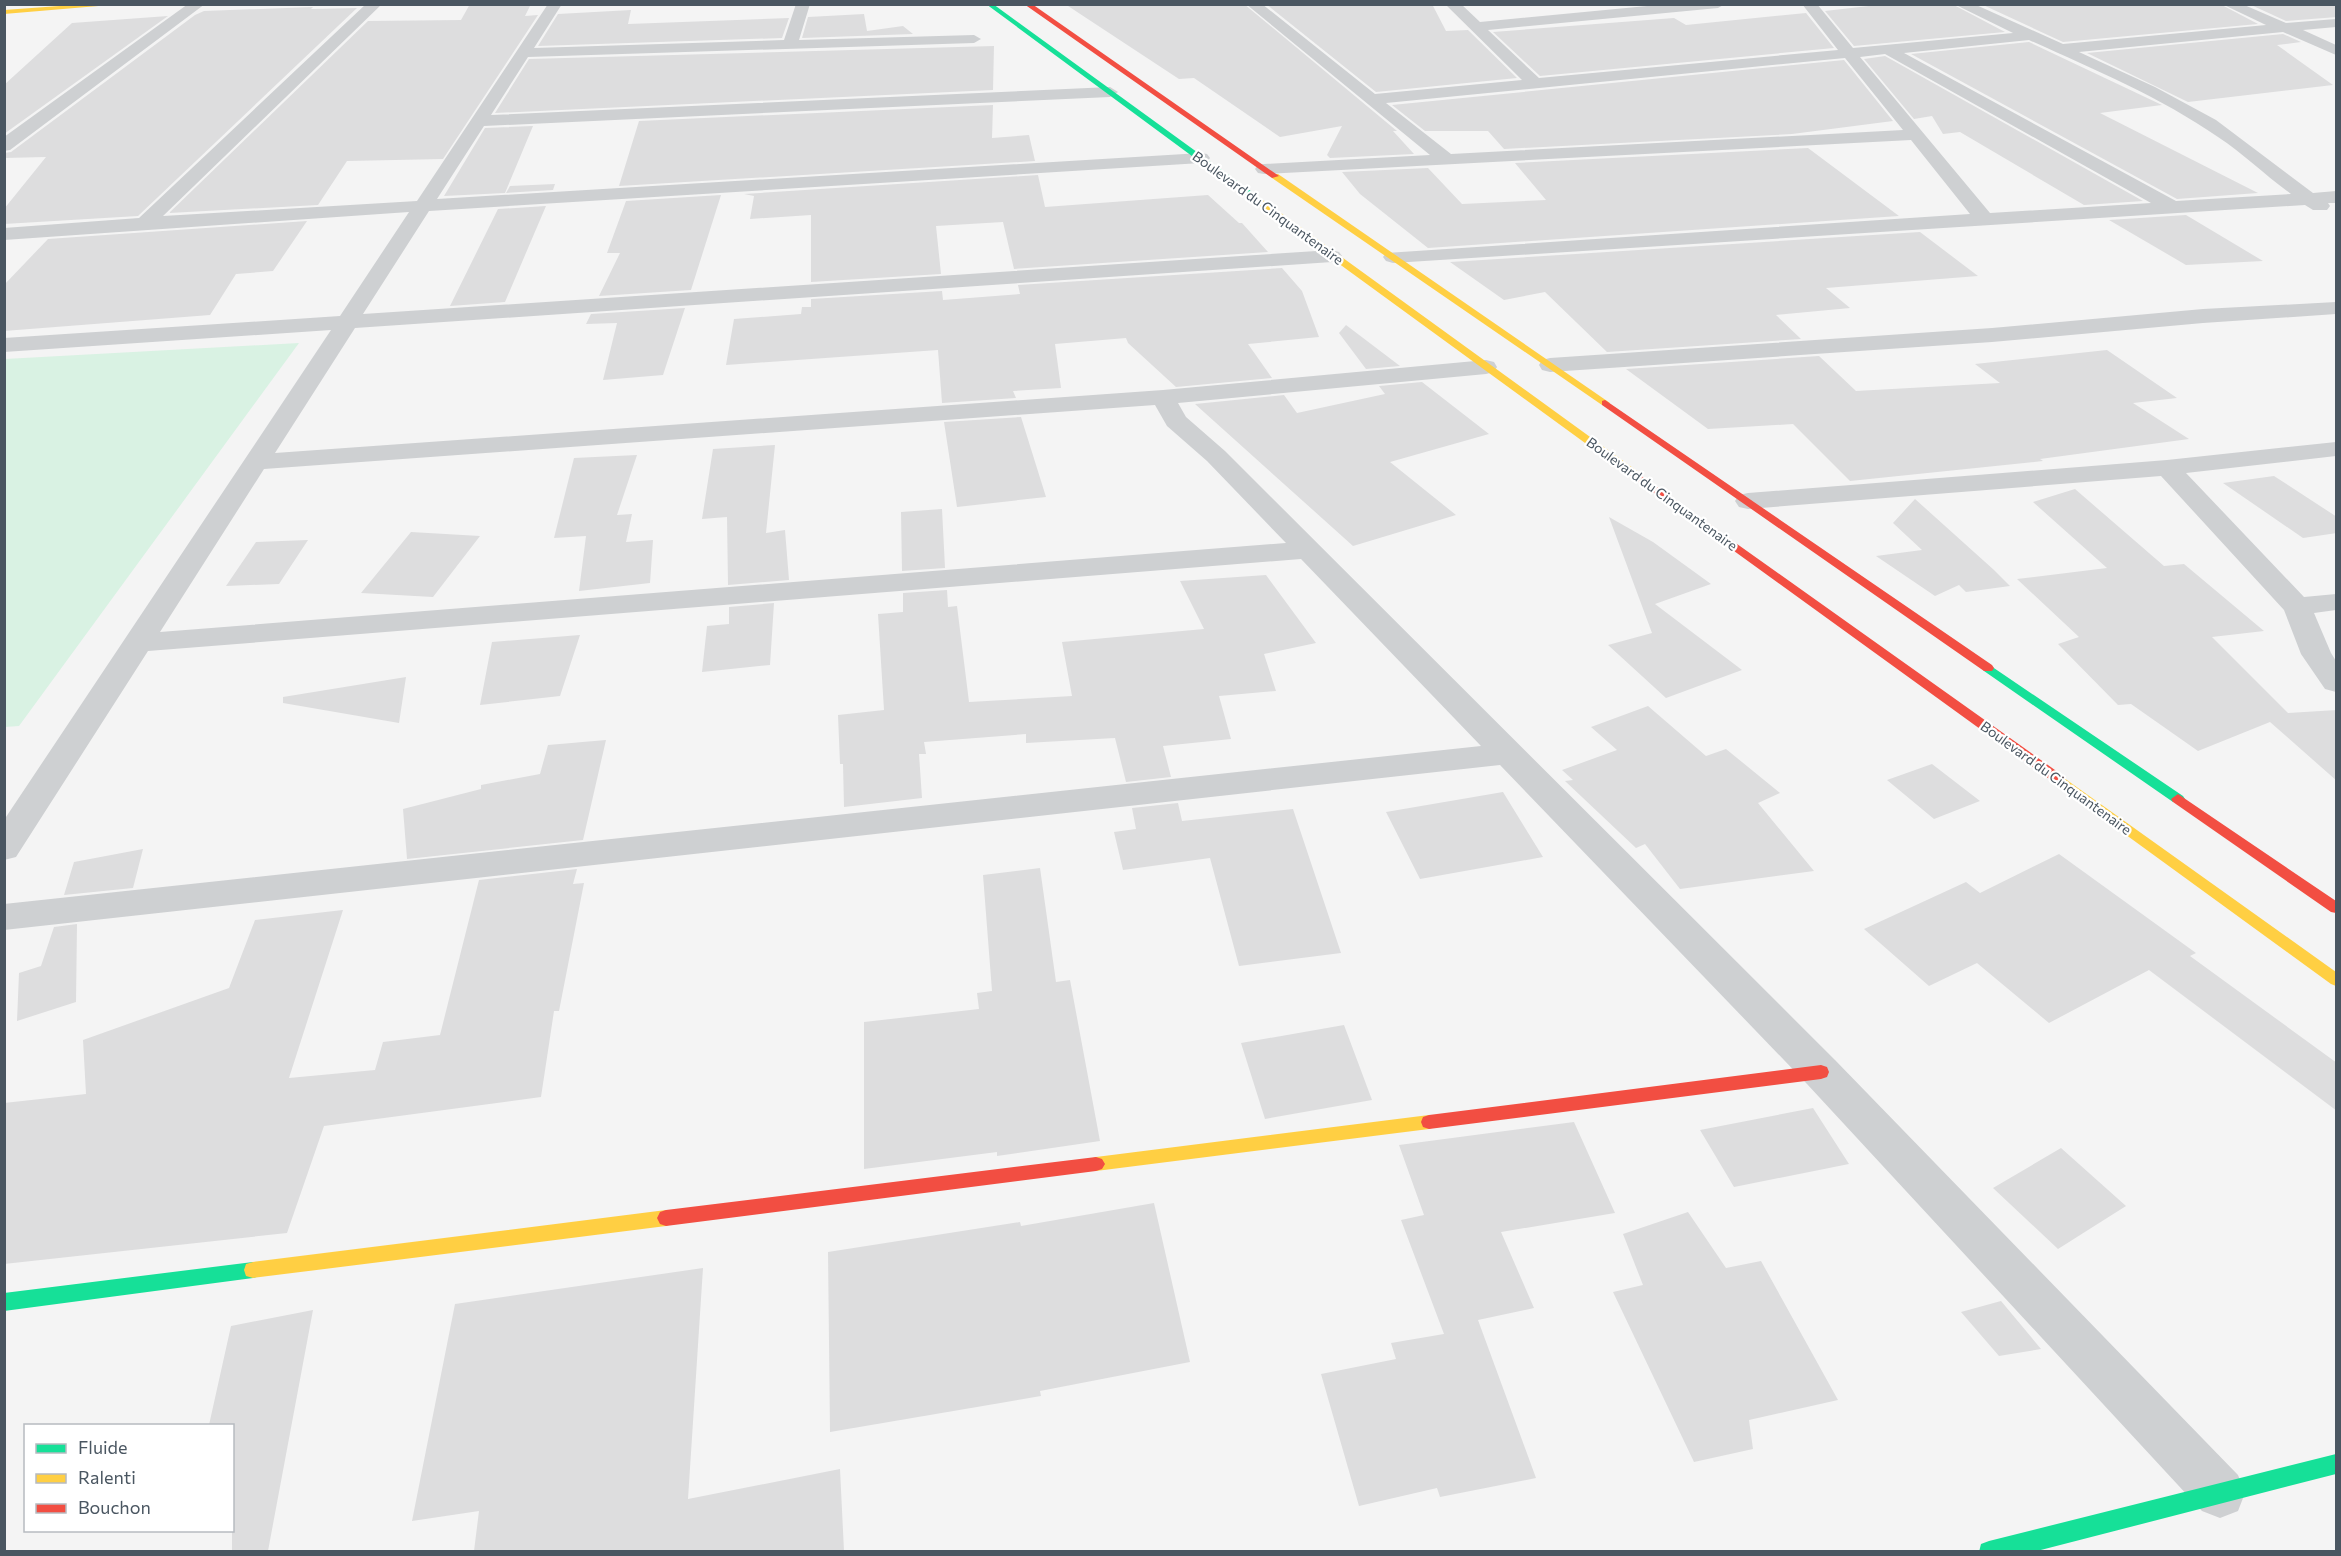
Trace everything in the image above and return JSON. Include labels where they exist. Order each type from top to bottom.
[{"type":"main road","points":[[4,12],[119,4]]},
{"type":"main road","name":"Boulevard du Cinquantenaire","points":[[989,4],[1332,256],[2337,980]]},
{"type":"main road","name":"Boulevard du Cinquantenaire","points":[[1028,4],[1748,501],[1887,600],[2337,908]]},
{"type":"main road","points":[[4,1302],[1821,1072]]},
{"type":"main road","points":[[1989,1551],[2337,1464]]},
{"type":"street","points":[[4,146],[198,4]]},
{"type":"street","points":[[145,223],[375,4]]},
{"type":"street","points":[[4,848],[555,4]]},
{"type":"street","points":[[790,44],[803,4]]},
{"type":"street","points":[[1253,4],[1446,159]]},
{"type":"street","points":[[1452,4],[1536,84]]},
{"type":"street","points":[[1476,27],[1718,4]]},
{"type":"street","points":[[1809,4],[1985,220]]},
{"type":"street","points":[[1961,4],[2060,49],[2210,124],[2255,155],[2309,200],[2337,217]]},
{"type":"street","points":[[2229,4],[2337,50]]},
{"type":"street","points":[[2060,49],[2337,23]]},
{"type":"street","points":[[1372,99],[2029,36]]},
{"type":"street","points":[[523,53],[974,39]]},
{"type":"street","points":[[1888,50],[2174,208]]},
{"type":"street","points":[[479,122],[1110,92]]},
{"type":"street","points":[[1264,169],[1916,135]]},
{"type":"street","points":[[4,234],[145,223],[1201,158]]},
{"type":"street","points":[[1393,257],[2337,197]]},
{"type":"street","points":[[4,345],[1332,256]]},
{"type":"street","points":[[1550,365],[1992,335],[2203,316],[2337,308]]},
{"type":"street","points":[[257,462],[1163,397],[1486,367]]},
{"type":"street","points":[[1163,397],[1176,421],[1216,456],[1506,754],[1821,1072],[2220,1493]]},
{"type":"street","points":[[1748,501],[2167,468],[2337,449]]},
{"type":"street","points":[[2167,468],[2297,607],[2316,654],[2337,682]]},
{"type":"street","points":[[138,643],[1307,550]]},
{"type":"street","points":[[2297,607],[2337,602]]},
{"type":"street","points":[[4,917],[1506,754]]},
{"type":"green space","points":[[299,343],[19,726],[5,727],[5,359]]},
{"type":"building","points":[[470,4],[531,4],[525,16],[538,15],[443,159],[347,161],[318,205],[169,213],[368,21],[461,20]]},
{"type":"building","points":[[1065,4],[1244,4],[1397,131],[1393,131],[1414,154],[1330,158],[1327,155],[1342,126],[1280,137],[1194,78],[1179,79]]},
{"type":"building","points":[[1266,4],[1432,4],[1446,31],[1468,30],[1517,78],[1376,92]]},
{"type":"building","points":[[1886,4],[1952,4],[2005,32],[1854,46],[1825,11]]},
{"type":"building","points":[[1981,4],[2220,4],[2258,24],[2063,42]]},
{"type":"building","points":[[2249,4],[2337,4],[2337,17],[2286,21]]},
{"type":"building","points":[[313,7],[311,9],[357,8],[138,216],[4,224],[4,209],[46,157],[4,158],[4,153],[11,152],[195,15],[204,11]]},
{"type":"building","points":[[631,10],[628,24],[789,18],[782,38],[538,46],[558,14]]},
{"type":"building","points":[[1806,13],[1834,48],[1540,76],[1493,32],[1674,18],[1686,25]]},
{"type":"building","points":[[864,14],[867,31],[903,26],[913,34],[802,38],[808,17]]},
{"type":"building","points":[[168,16],[4,134],[4,85],[72,23]]},
{"type":"building","points":[[2283,34],[2301,42],[2277,45],[2333,85],[2188,102],[2087,53]]},
{"type":"building","points":[[2029,42],[2162,105],[2100,113],[2258,193],[2177,199],[1911,54]]},
{"type":"building","points":[[994,46],[993,90],[495,113],[529,59]]},
{"type":"building","points":[[1885,56],[2143,201],[2084,205],[1960,132],[1943,134],[1932,116],[1914,119],[1864,59]]},
{"type":"building","points":[[1844,60],[1893,121],[1792,134],[1504,149],[1488,131],[1425,131],[1392,105]]},
{"type":"building","points":[[993,105],[992,138],[1029,135],[1035,161],[619,186],[639,121]]},
{"type":"building","points":[[533,126],[505,193],[444,196],[485,128]]},
{"type":"building","points":[[1808,148],[1899,216],[1428,248],[1360,194],[1342,172],[1428,168],[1462,204],[1546,200],[1515,163]]},
{"type":"building","points":[[1038,175],[1045,207],[1208,195],[1239,223],[1242,223],[1268,252],[1014,269],[1003,222],[936,226],[941,274],[811,282],[811,215],[750,219],[754,196],[744,194]]},
{"type":"building","points":[[555,184],[553,190],[506,193],[510,186]]},
{"type":"building","points":[[721,195],[691,290],[599,296],[620,253],[607,253],[626,201]]},
{"type":"building","points":[[546,206],[505,302],[450,306],[498,209]]},
{"type":"building","points":[[2186,215],[2263,261],[2186,265],[2109,220]]},
{"type":"building","points":[[307,221],[273,271],[236,274],[210,315],[4,331],[4,285],[48,239]]},
{"type":"building","points":[[1920,232],[1978,276],[1826,288],[1850,308],[1776,315],[1801,339],[1607,352],[1545,292],[1504,300],[1450,262]]},
{"type":"building","points":[[1282,268],[1302,291],[1319,337],[1248,344],[1272,378],[1176,387],[1128,343],[1126,338],[1055,344],[1061,388],[1013,391],[1016,398],[942,403],[938,350],[726,365],[734,319],[801,314],[802,307],[811,307],[811,299],[942,291],[943,300],[1020,294],[1018,285]]},
{"type":"building","points":[[685,308],[663,375],[603,380],[617,323],[586,324],[591,314]]},
{"type":"building","points":[[1346,325],[1400,366],[1366,369],[1339,333]]},
{"type":"building","points":[[2107,350],[2177,398],[2133,403],[2189,439],[2040,459],[2043,461],[1850,481],[1793,424],[1708,429],[1626,369],[1819,356],[1856,391],[2000,383],[1975,364]]},
{"type":"building","points":[[1422,382],[1489,434],[1390,462],[1456,515],[1353,546],[1195,404],[1284,395],[1297,413],[1385,394],[1379,386]]},
{"type":"building","points":[[1021,417],[1046,497],[957,507],[944,422]]},
{"type":"building","points":[[775,445],[766,533],[785,530],[789,580],[728,585],[727,517],[702,519],[713,449]]},
{"type":"building","points":[[637,455],[617,515],[632,514],[626,542],[653,540],[650,583],[579,591],[586,536],[554,538],[574,458]]},
{"type":"building","points":[[2274,476],[2337,517],[2337,533],[2303,538],[2223,483]]},
{"type":"building","points":[[2075,489],[2164,566],[2184,564],[2264,631],[2212,637],[2288,713],[2337,710],[2337,781],[2270,722],[2198,751],[2131,704],[2118,705],[2058,644],[2079,637],[2017,579],[2107,568],[2033,502]]},
{"type":"building","points":[[1915,499],[2010,586],[1966,592],[1959,585],[1935,596],[1876,556],[1922,550],[1893,523]]},
{"type":"building","points":[[942,509],[945,568],[902,571],[901,512]]},
{"type":"building","points":[[1609,517],[1653,542],[1711,584],[1655,604],[1742,670],[1666,698],[1608,645],[1652,633]]},
{"type":"building","points":[[411,532],[480,536],[433,597],[361,593]]},
{"type":"building","points":[[308,540],[279,584],[226,586],[256,542]]},
{"type":"building","points":[[1266,575],[1316,643],[1264,654],[1276,691],[1219,696],[1231,739],[1163,746],[1171,777],[1126,782],[1115,738],[1026,743],[1026,734],[924,742],[926,754],[919,754],[922,798],[844,807],[843,764],[840,764],[838,715],[884,710],[878,614],[903,612],[903,593],[947,590],[948,607],[957,606],[969,702],[1072,696],[1062,642],[1204,629],[1180,581]]},
{"type":"building","points":[[774,603],[770,665],[702,672],[707,626],[729,624],[729,607]]},
{"type":"building","points":[[580,635],[560,696],[480,705],[492,642]]},
{"type":"building","points":[[406,677],[399,723],[283,703],[283,697]]},
{"type":"building","points":[[1648,706],[1706,756],[1726,749],[1780,793],[1758,803],[1814,871],[1680,889],[1645,844],[1636,848],[1565,781],[1573,780],[1562,770],[1617,750],[1591,727]]},
{"type":"building","points":[[606,740],[583,840],[407,859],[403,809],[481,789],[481,785],[540,774],[548,745]]},
{"type":"building","points":[[1932,764],[1980,801],[1934,819],[1887,780]]},
{"type":"building","points":[[1503,792],[1543,857],[1420,879],[1386,812]]},
{"type":"building","points":[[1178,803],[1182,821],[1293,809],[1341,953],[1239,966],[1210,858],[1123,870],[1114,832],[1136,829],[1132,808]]},
{"type":"building","points":[[143,849],[133,888],[64,895],[74,862]]},
{"type":"building","points":[[2059,854],[2196,953],[2190,956],[2337,1063],[2337,1111],[2149,970],[2049,1023],[1977,963],[1929,986],[1864,929],[1966,882],[1980,893]]},
{"type":"building","points":[[1040,868],[1056,982],[1070,980],[1100,1141],[997,1156],[997,1152],[864,1169],[864,1022],[979,1009],[977,993],[992,991],[983,875]]},
{"type":"building","points":[[577,869],[573,884],[584,883],[559,1011],[554,1011],[541,1097],[324,1126],[287,1233],[4,1264],[4,1103],[86,1094],[83,1040],[229,988],[255,920],[343,910],[289,1078],[375,1070],[383,1042],[440,1035],[479,880]]},
{"type":"building","points":[[77,924],[76,1002],[17,1021],[19,973],[41,966],[54,927]]},
{"type":"building","points":[[1344,1025],[1372,1100],[1265,1119],[1241,1043]]},
{"type":"building","points":[[1813,1108],[1849,1164],[1734,1187],[1700,1130]]},
{"type":"building","points":[[1574,1122],[1615,1213],[1501,1232],[1534,1308],[1478,1320],[1536,1478],[1440,1497],[1437,1488],[1359,1506],[1321,1374],[1396,1359],[1391,1343],[1444,1334],[1401,1220],[1424,1215],[1399,1145]]},
{"type":"building","points":[[2061,1148],[2126,1206],[2058,1249],[1993,1188]]},
{"type":"building","points":[[1154,1203],[1190,1362],[1040,1391],[1041,1396],[830,1432],[828,1252],[1020,1222],[1021,1226]]},
{"type":"building","points":[[1688,1212],[1726,1268],[1761,1261],[1838,1400],[1749,1420],[1753,1449],[1694,1462],[1613,1292],[1643,1285],[1623,1234]]},
{"type":"building","points":[[703,1268],[688,1499],[840,1469],[844,1551],[474,1551],[479,1511],[412,1521],[455,1304]]},
{"type":"building","points":[[2001,1301],[2041,1349],[1999,1356],[1961,1312]]},
{"type":"building","points":[[313,1310],[268,1551],[232,1551],[234,1424],[209,1424],[231,1326]]},
{"type":"traffic: fast","points":[[989,4],[1260,202]]},
{"type":"traffic: fast","points":[[1988,668],[2178,799]]},
{"type":"traffic: fast","points":[[4,1302],[253,1270]]},
{"type":"traffic: fast","points":[[1989,1552],[2336,1464]]},
{"type":"traffic: slow","points":[[4,12],[119,4]]},
{"type":"traffic: slow","points":[[1275,176],[1605,403]]},
{"type":"traffic: slow","points":[[1260,202],[1633,473]]},
{"type":"traffic: slow","points":[[2057,778],[2336,980]]},
{"type":"traffic: slow","points":[[1096,1164],[1429,1122]]},
{"type":"traffic: slow","points":[[253,1270],[666,1218]]},
{"type":"traffic: jam","points":[[1027,4],[1275,176]]},
{"type":"traffic: jam","points":[[1605,403],[1988,668]]},
{"type":"traffic: jam","points":[[1633,473],[2057,778]]},
{"type":"traffic: jam","points":[[2178,799],[2336,908]]},
{"type":"traffic: jam","points":[[1429,1122],[1821,1072]]},
{"type":"traffic: jam","points":[[666,1218],[1096,1164]]}]
